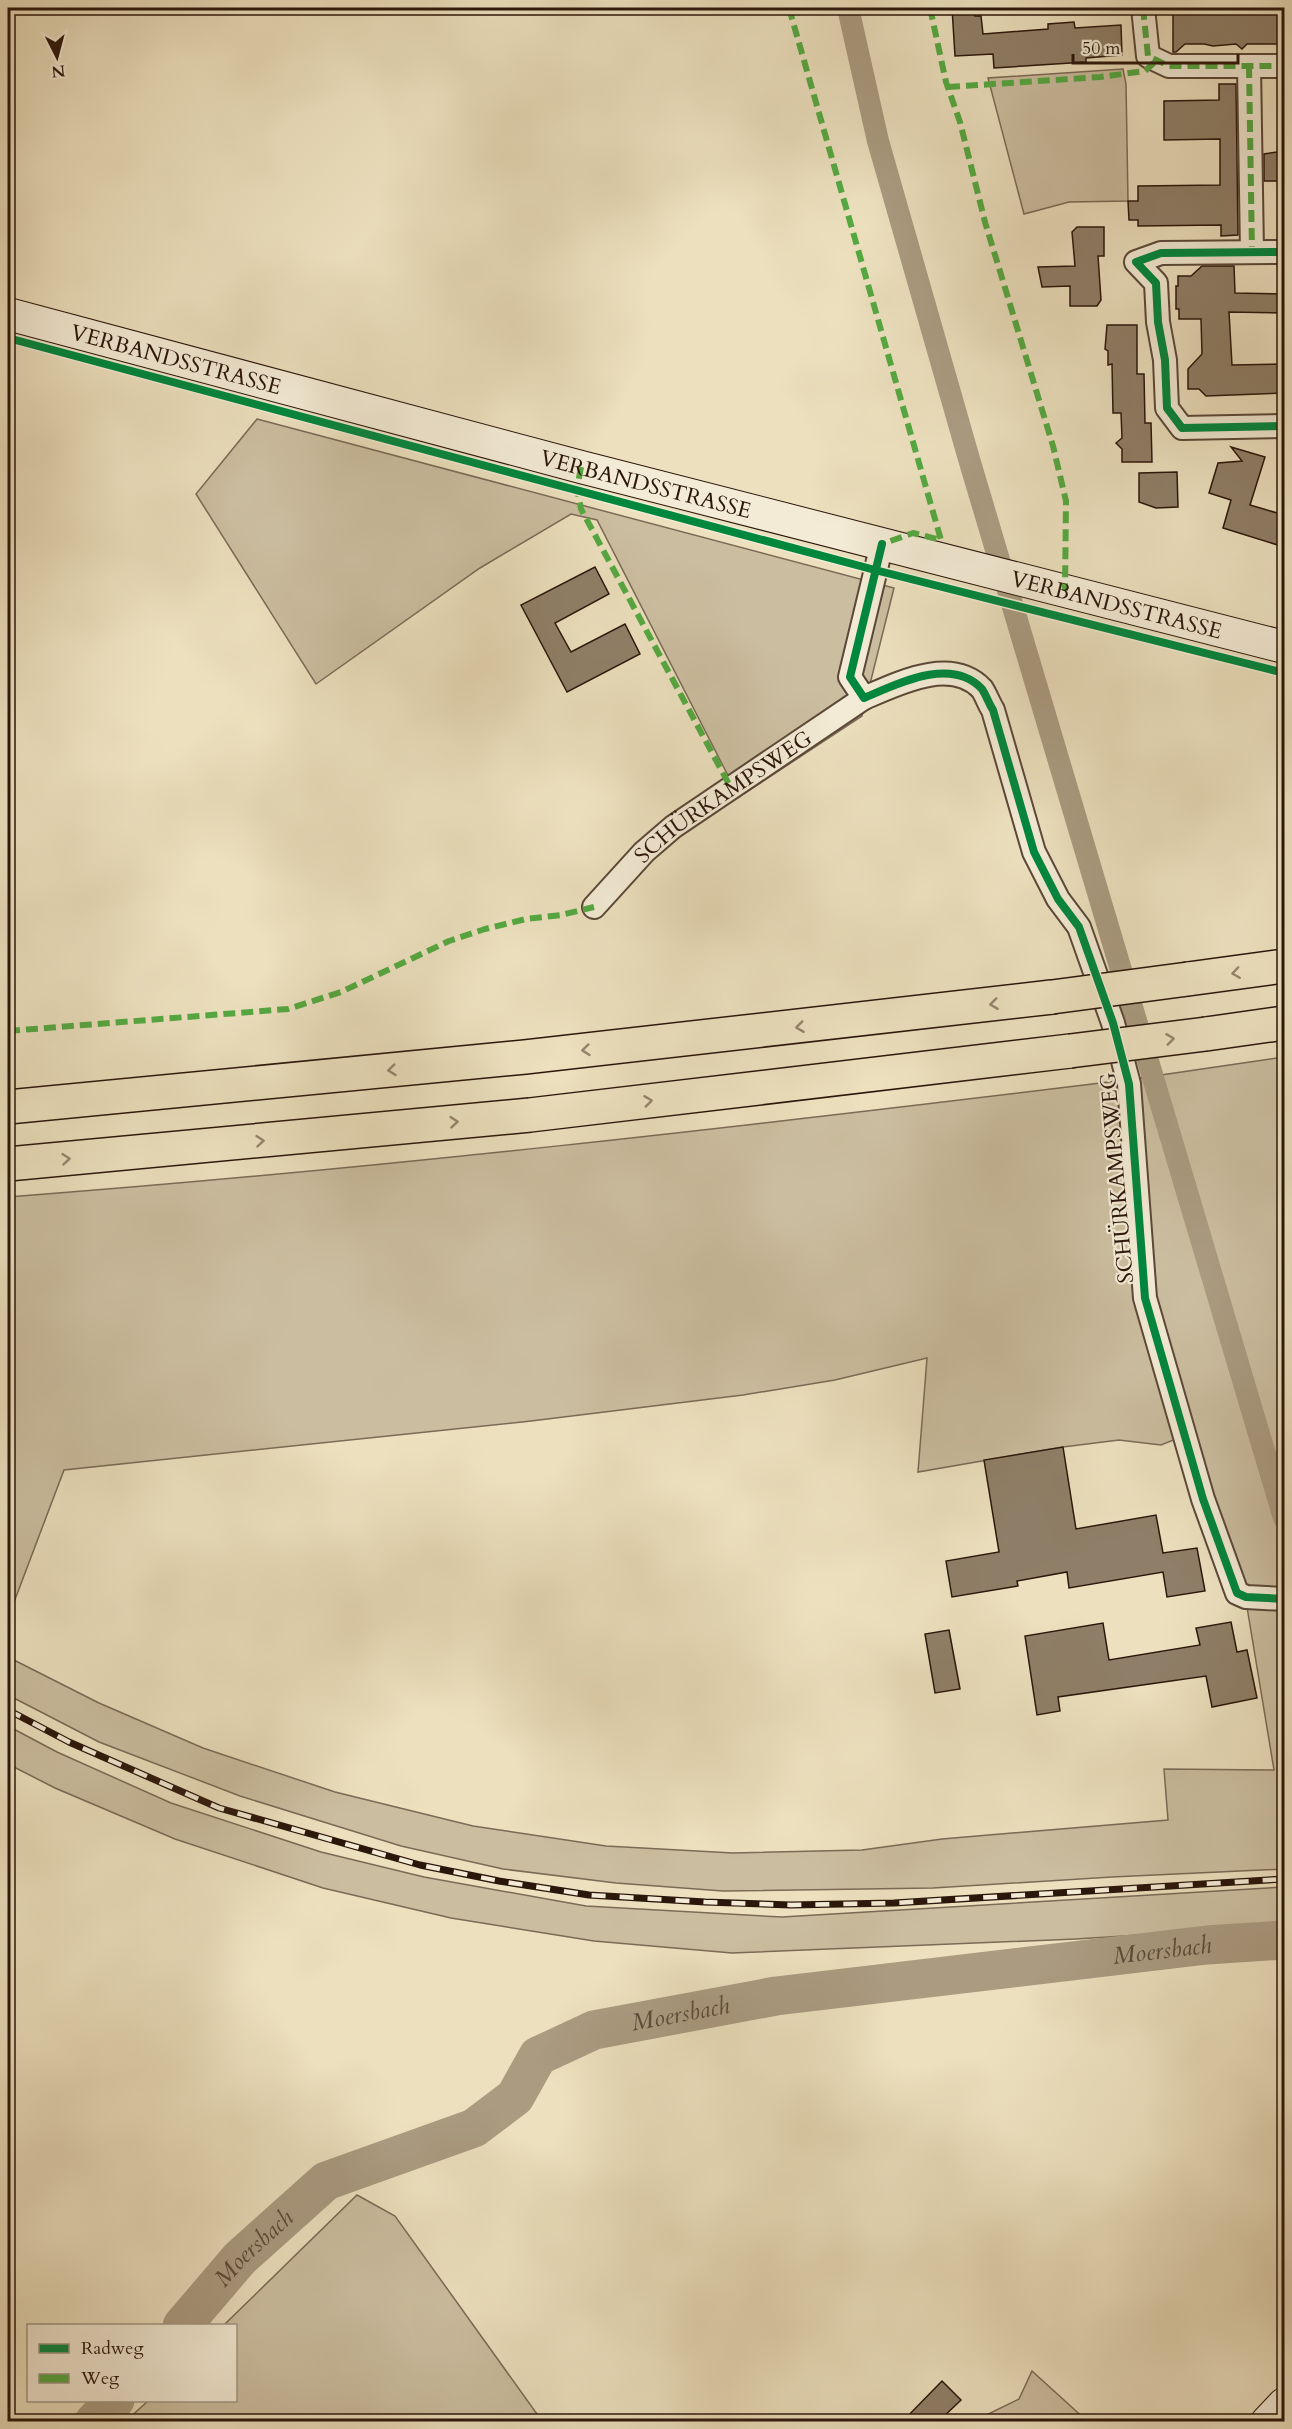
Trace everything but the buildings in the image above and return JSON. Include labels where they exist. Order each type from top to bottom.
[{"type":"highway","points":[[8,1107],[548,1054],[1052,997],[1284,966]]},
{"type":"highway","points":[[8,1164],[530,1115],[1070,1051],[1284,1023]]},
{"type":"main road","name":"VERBANDSSTRASSE","points":[[8,314],[154,355],[1284,647]]},
{"type":"main road","points":[[1267,2421],[1284,2404]]},
{"type":"street","points":[[1143,8],[1148,56],[1168,66],[1284,66]]},
{"type":"street","points":[[1249,66],[1252,252]]},
{"type":"street","points":[[1284,252],[1161,253],[1136,262],[1156,283],[1158,322],[1165,360],[1167,408],[1182,428],[1284,426]]},
{"type":"street","points":[[864,698],[850,677],[882,544]]},
{"type":"street","name":"SCHÜRKAMPSWEG","points":[[594,907],[644,852],[673,827],[864,698],[898,684],[942,673],[964,677],[982,689],[993,710],[1034,852],[1053,891],[1079,927],[1116,1034],[1129,1084],[1145,1298],[1203,1499],[1237,1593],[1246,1597],[1284,1599]]},
{"type":"shaded area","points":[[1123,69],[1126,84],[1128,201],[1069,202],[1024,214],[988,78]]},
{"type":"shaded area","points":[[257,419],[894,588],[862,716],[739,797],[597,520],[571,514],[480,568],[316,684],[196,494]]},
{"type":"shaded area","points":[[1284,1057],[1284,1281],[1278,1283],[1284,1300],[1284,1590],[1246,1589],[1208,1483],[1152,1295],[1134,1079]]},
{"type":"shaded area","points":[[1117,1081],[1130,1252],[1176,1439],[1161,1445],[1119,1440],[1063,1447],[918,1472],[927,1358],[835,1380],[743,1395],[531,1421],[64,1470],[8,1618],[8,1197],[424,1160]]},
{"type":"shaded area","points":[[1247,1607],[1284,1608],[1284,1869],[933,1888],[723,1891],[616,1883],[503,1869],[401,1846],[240,1796],[99,1742],[8,1695],[8,1657],[99,1703],[203,1748],[335,1792],[473,1826],[606,1846],[733,1853],[862,1850],[942,1839],[1168,1820],[1164,1769],[1274,1770]]},
{"type":"shaded area","points":[[8,1726],[57,1752],[171,1803],[321,1852],[424,1877],[586,1906],[782,1917],[1284,1887],[1284,1926],[1076,1939],[732,1953],[594,1941],[451,1918],[323,1888],[175,1839],[55,1788],[8,1764]]},
{"type":"shaded area","points":[[357,2195],[395,2216],[542,2421],[126,2421],[147,2402],[237,2402],[237,2324],[225,2324]]},
{"type":"shaded area","points":[[1032,2371],[1087,2421],[974,2421],[1019,2399]]},
{"type":"waterway","points":[[848,8],[878,141],[969,459],[1284,1518]]},
{"type":"waterway","name":"Moersbach","points":[[184,2324],[240,2258],[326,2181],[474,2128],[515,2097],[538,2056],[594,2030],[776,1996],[1207,1945],[1284,1940]]},
{"type":"waterway","name":"Moersbach","points":[[94,2422],[113,2402]]},
{"type":"railway","points":[[8,1710],[69,1742],[219,1808],[420,1865],[499,1881],[589,1895],[791,1905],[894,1903],[1284,1879]]},
{"type":"marked path","points":[[789,8],[941,540],[913,533],[882,544]]},
{"type":"marked path","points":[[930,8],[946,82],[960,122],[985,222],[1053,446],[1066,501],[1065,591]]},
{"type":"marked path","points":[[1143,8],[1148,56],[1169,66],[1284,66]]},
{"type":"marked path","points":[[948,87],[1100,77],[1145,71],[1157,60]]},
{"type":"marked path","points":[[1249,66],[1252,252]]},
{"type":"marked path","points":[[581,467],[577,489],[581,509],[731,788]]},
{"type":"marked path","points":[[8,1031],[288,1009],[341,992],[449,941],[526,919],[561,915],[594,907]]},
{"type":"cycle path","points":[[1284,252],[1161,253],[1136,262],[1156,283],[1158,322],[1165,360],[1167,408],[1182,428],[1284,426]]},
{"type":"cycle path","points":[[8,338],[875,570],[1284,673]]},
{"type":"cycle path","points":[[882,544],[850,677],[864,698],[908,680],[940,674],[955,675],[969,679],[982,689],[993,710],[1034,852],[1058,899],[1079,927],[1113,1023],[1129,1084],[1145,1298],[1203,1499],[1237,1593],[1246,1597],[1284,1599]]}]
